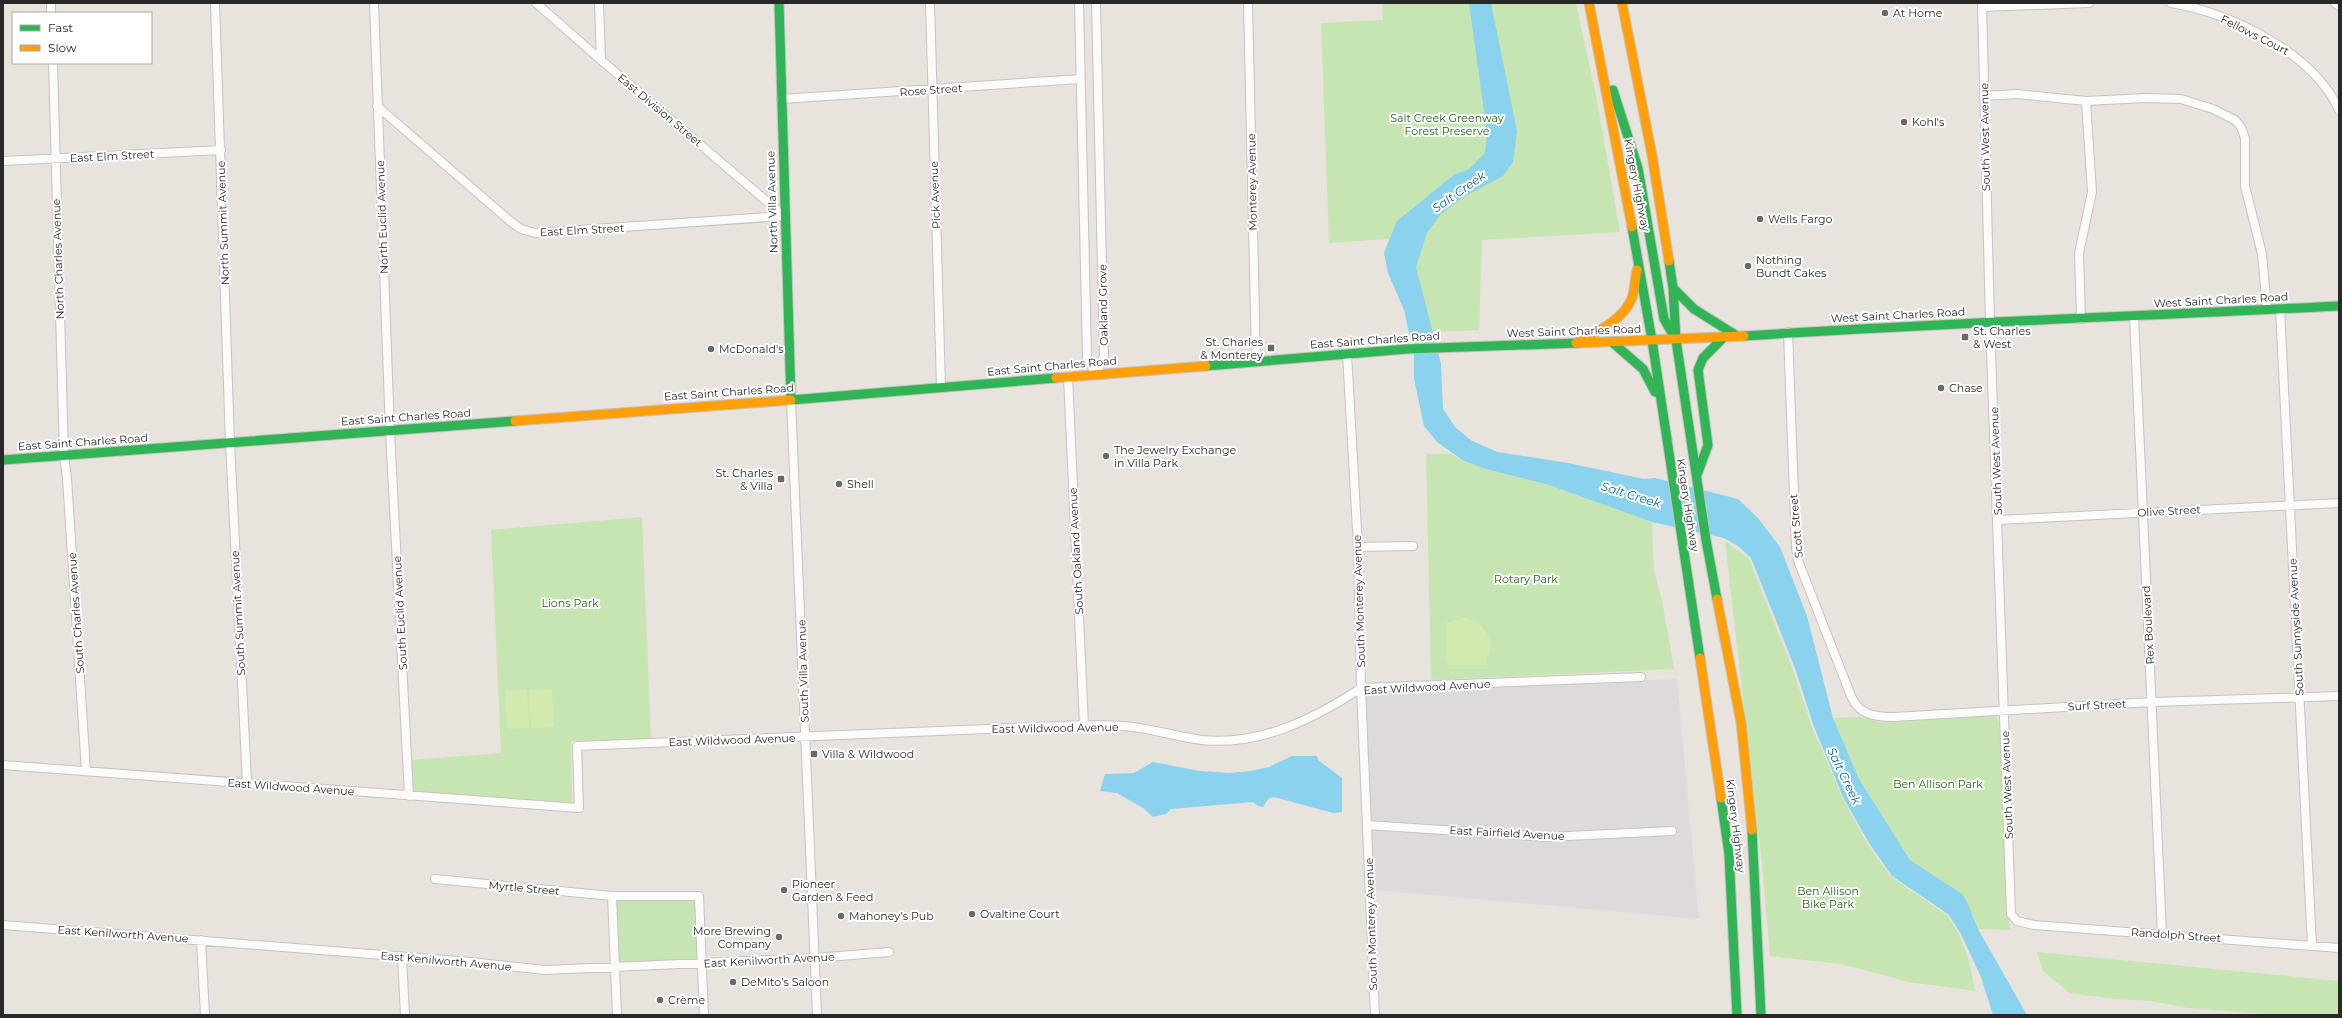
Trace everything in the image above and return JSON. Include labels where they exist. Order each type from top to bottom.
[{"type":"main road","name":"North Villa Avenue","points":[[779,3],[784,216],[791,400]]},
{"type":"main road","name":"Kingery Highway","points":[[1589,3],[1652,340],[1671,479],[1681,533],[1729,854],[1737,1015]]},
{"type":"main road","name":"Kingery Highway","points":[[1622,3],[1652,155],[1673,288],[1676,340],[1706,540],[1741,722],[1753,841],[1762,1015]]},
{"type":"main road","points":[[1601,62],[1616,96],[1638,168],[1664,319],[1676,340]]},
{"type":"main road","points":[[1576,343],[1603,329],[1625,310],[1632,300],[1638,259]]},
{"type":"main road","points":[[1673,288],[1681,298],[1700,314],[1737,336]]},
{"type":"main road","name":"West Saint Charles Road","points":[[1457,346],[1676,340],[1788,332],[2339,306]]},
{"type":"main road","points":[[1697,475],[1707,452],[1708,445],[1698,370],[1703,358],[1725,336]]},
{"type":"main road","points":[[1612,342],[1643,370],[1660,405]]},
{"type":"main road","name":"East Saint Charles Road","points":[[3,460],[791,400],[1457,346]]},
{"type":"street","name":"North Summit Avenue","points":[[215,3],[230,443]]},
{"type":"street","name":"North Euclid Avenue","points":[[374,3],[390,431]]},
{"type":"street","name":"East Division Street","points":[[536,3],[784,216]]},
{"type":"street","points":[[599,3],[601,60]]},
{"type":"street","name":"Pick Avenue","points":[[930,3],[941,387]]},
{"type":"street","name":"Oakland Grove","points":[[1079,3],[1088,357],[1096,375]]},
{"type":"street","name":"Oakland Grove","points":[[1096,3],[1104,356],[1096,375]]},
{"type":"street","name":"Monterey Avenue","points":[[1248,3],[1256,362]]},
{"type":"street","points":[[1982,5],[2088,3]]},
{"type":"street","name":"Fellows Court","points":[[2171,3],[2205,10],[2279,45],[2306,64],[2322,82],[2339,110]]},
{"type":"street","points":[[2335,3],[2339,6]]},
{"type":"street","name":"South West Avenue","points":[[1982,5],[1990,323],[2005,710],[2011,914],[2013,919]]},
{"type":"street","name":"North Charles Avenue","points":[[53,64],[64,456]]},
{"type":"street","name":"Rose Street","points":[[781,99],[1080,79]]},
{"type":"street","points":[[1984,96],[2017,94],[2086,101],[2146,98],[2182,99],[2213,109],[2235,120],[2241,127],[2245,138],[2245,186],[2262,254],[2267,309]]},
{"type":"street","points":[[2081,319],[2079,253],[2092,192],[2086,101]]},
{"type":"street","name":"East Elm Street","points":[[377,106],[510,221],[521,229],[535,233],[784,216]]},
{"type":"street","name":"East Elm Street","points":[[3,161],[221,150]]},
{"type":"street","name":"South Sunnyside Avenue","points":[[2280,309],[2312,946]]},
{"type":"street","name":"Rex Boulevard","points":[[2134,316],[2162,934]]},
{"type":"street","name":"Scott Street","points":[[1788,332],[1796,549],[1799,563],[1858,707]]},
{"type":"street","name":"South Monterey Avenue","points":[[1347,354],[1358,547],[1361,688],[1375,1015]]},
{"type":"street","name":"South Oakland Avenue","points":[[1068,377],[1084,725]]},
{"type":"street","name":"South Villa Avenue","points":[[791,400],[817,1015]]},
{"type":"street","name":"South Euclid Avenue","points":[[390,431],[410,796]]},
{"type":"street","name":"South Summit Avenue","points":[[230,443],[247,783]]},
{"type":"street","name":"South Charles Avenue","points":[[64,456],[67,478],[86,771]]},
{"type":"street","name":"Olive Street","points":[[1998,520],[2339,503]]},
{"type":"street","points":[[1358,547],[1413,546]]},
{"type":"street","name":"East Wildwood Avenue","points":[[3,765],[579,808],[577,746],[1084,725],[1134,727],[1202,740],[1236,740],[1258,736],[1292,726],[1338,703],[1361,688],[1641,677]]},
{"type":"street","name":"Surf Street","points":[[1858,707],[1864,713],[1883,717],[2152,702],[2300,699],[2339,696]]},
{"type":"street","name":"East Fairfield Avenue","points":[[1367,825],[1547,837],[1672,831]]},
{"type":"street","name":"Myrtle Street","points":[[435,880],[612,896],[699,896],[701,964]]},
{"type":"street","points":[[612,896],[618,1015]]},
{"type":"street","name":"Randolph Street","points":[[2013,919],[2034,925],[2339,948]]},
{"type":"street","name":"East Kenilworth Avenue","points":[[3,925],[201,940],[545,970],[701,964],[815,958],[889,952]]},
{"type":"street","points":[[201,940],[206,1015]]},
{"type":"street","points":[[402,957],[405,1015]]},
{"type":"street","points":[[701,964],[704,1015]]},
{"type":"shaded area","points":[[1677,679],[1699,919],[1375,890],[1365,692]]},
{"type":"green space","name":"Salt Creek Greenway Forest Preserve","points":[[1382,3],[1576,3],[1597,101],[1620,232],[1482,240],[1479,330],[1409,333],[1404,310],[1388,273],[1384,253],[1389,239],[1329,243],[1321,23],[1383,20]]},
{"type":"green space","name":"Rotary Park","points":[[1426,454],[1451,454],[1464,461],[1486,469],[1549,485],[1652,522],[1654,571],[1662,601],[1674,669],[1431,680]]},
{"type":"green space","name":"Lions Park","points":[[642,517],[651,739],[571,741],[572,803],[413,792],[412,760],[501,753],[491,530]]},
{"type":"green space","name":"Ben Allison Bike Park","points":[[1725,541],[1749,559],[1793,670],[1811,724],[1842,797],[1867,843],[1890,876],[1948,916],[1959,934],[1969,961],[1975,991],[1909,982],[1842,964],[1770,956],[1762,864]]},
{"type":"green space","points":[[1466,617],[1482,626],[1491,642],[1486,665],[1450,665],[1446,661],[1446,623]]},
{"type":"green space","points":[[552,689],[554,727],[531,728],[529,690]]},
{"type":"green space","points":[[527,690],[529,728],[507,729],[505,691]]},
{"type":"green space","name":"Ben Allison Park","points":[[1995,716],[1999,722],[2010,930],[1978,929],[1972,913],[1910,860],[1859,779],[1833,718],[1861,717],[1879,722],[1894,722]]},
{"type":"green space","points":[[696,899],[698,961],[618,965],[615,900]]},
{"type":"green space","points":[[2037,952],[2339,981],[2339,1015],[2283,1015],[2188,1008],[2150,1001],[2115,999],[2070,993],[2043,971]]},
{"type":"water","name":"Salt Creek","points":[[1469,3],[1491,3],[1517,131],[1513,162],[1503,176],[1462,198],[1440,215],[1427,233],[1416,267],[1441,364],[1443,409],[1456,428],[1472,441],[1498,452],[1568,463],[1644,479],[1655,478],[1738,499],[1758,518],[1780,547],[1807,616],[1833,718],[1859,779],[1910,860],[1962,894],[1967,902],[1978,929],[2027,1015],[1993,1015],[1981,977],[1961,934],[1948,914],[1892,876],[1869,843],[1843,797],[1813,724],[1796,671],[1751,558],[1738,546],[1724,538],[1652,522],[1549,485],[1486,469],[1464,461],[1437,442],[1424,426],[1414,379],[1414,354],[1404,310],[1388,273],[1384,253],[1397,221],[1455,174],[1469,169],[1485,153],[1487,133]]},
{"type":"water","points":[[1292,756],[1317,756],[1318,760],[1342,778],[1342,812],[1333,813],[1274,797],[1268,799],[1263,807],[1258,806],[1253,802],[1171,809],[1166,814],[1153,817],[1143,808],[1117,793],[1100,791],[1105,774],[1134,773],[1153,762],[1200,771],[1229,773],[1251,771],[1269,767]]},
{"type":"traffic: fast","points":[[779,3],[791,400]]},
{"type":"traffic: fast","points":[[1613,90],[1638,168],[1664,319],[1675,338]]},
{"type":"traffic: fast","points":[[1632,227],[1652,340],[1700,658]]},
{"type":"traffic: fast","points":[[1669,261],[1673,288],[1676,340],[1706,540],[1717,599]]},
{"type":"traffic: fast","points":[[1673,288],[1694,309],[1737,336]]},
{"type":"traffic: fast","points":[[1744,336],[1967,323],[2339,306]]},
{"type":"traffic: fast","points":[[1697,475],[1708,445],[1698,370],[1703,358],[1725,336]]},
{"type":"traffic: fast","points":[[1612,342],[1643,369],[1655,392]]},
{"type":"traffic: fast","points":[[1206,366],[1407,349],[1579,343]]},
{"type":"traffic: fast","points":[[791,400],[1056,378]]},
{"type":"traffic: fast","points":[[3,460],[515,421]]},
{"type":"traffic: fast","points":[[1721,798],[1729,854],[1737,1015]]},
{"type":"traffic: fast","points":[[1752,830],[1761,1015]]},
{"type":"traffic: slow","points":[[1589,3],[1632,227]]},
{"type":"traffic: slow","points":[[1622,3],[1652,155],[1669,261]]},
{"type":"traffic: slow","points":[[1576,343],[1608,325],[1628,306],[1634,291],[1637,270]]},
{"type":"traffic: slow","points":[[1579,343],[1744,336]]},
{"type":"traffic: slow","points":[[1056,378],[1206,366]]},
{"type":"traffic: slow","points":[[515,421],[791,400]]},
{"type":"traffic: slow","points":[[1717,599],[1741,722],[1752,830]]},
{"type":"traffic: slow","points":[[1700,658],[1721,798]]},
{"type":"place","name":"At Home","points":[[1885,13]]},
{"type":"place","name":"Kohl's","points":[[1904,122]]},
{"type":"place","name":"Wells Fargo","points":[[1760,219]]},
{"type":"place","name":"Nothing Bundt Cakes","points":[[1748,266]]},
{"type":"place","name":"St. Charles & West","points":[[1965,337]]},
{"type":"place","name":"St. Charles & Monterey","points":[[1271,348]]},
{"type":"place","name":"McDonald's","points":[[711,349]]},
{"type":"place","name":"Chase","points":[[1941,388]]},
{"type":"place","name":"The Jewelry Exchange in Villa Park","points":[[1106,456]]},
{"type":"place","name":"St. Charles & Villa","points":[[781,479]]},
{"type":"place","name":"Shell","points":[[839,484]]},
{"type":"place","name":"Villa & Wildwood","points":[[814,754]]},
{"type":"place","name":"Pioneer Garden & Feed","points":[[784,890]]},
{"type":"place","name":"Ovaltine Court","points":[[972,914]]},
{"type":"place","name":"Mahoney’s Pub","points":[[841,916]]},
{"type":"place","name":"More Brewing Company","points":[[779,937]]},
{"type":"place","name":"DeMito’s Saloon","points":[[733,982]]},
{"type":"place","name":"Crème","points":[[660,1000]]}]
